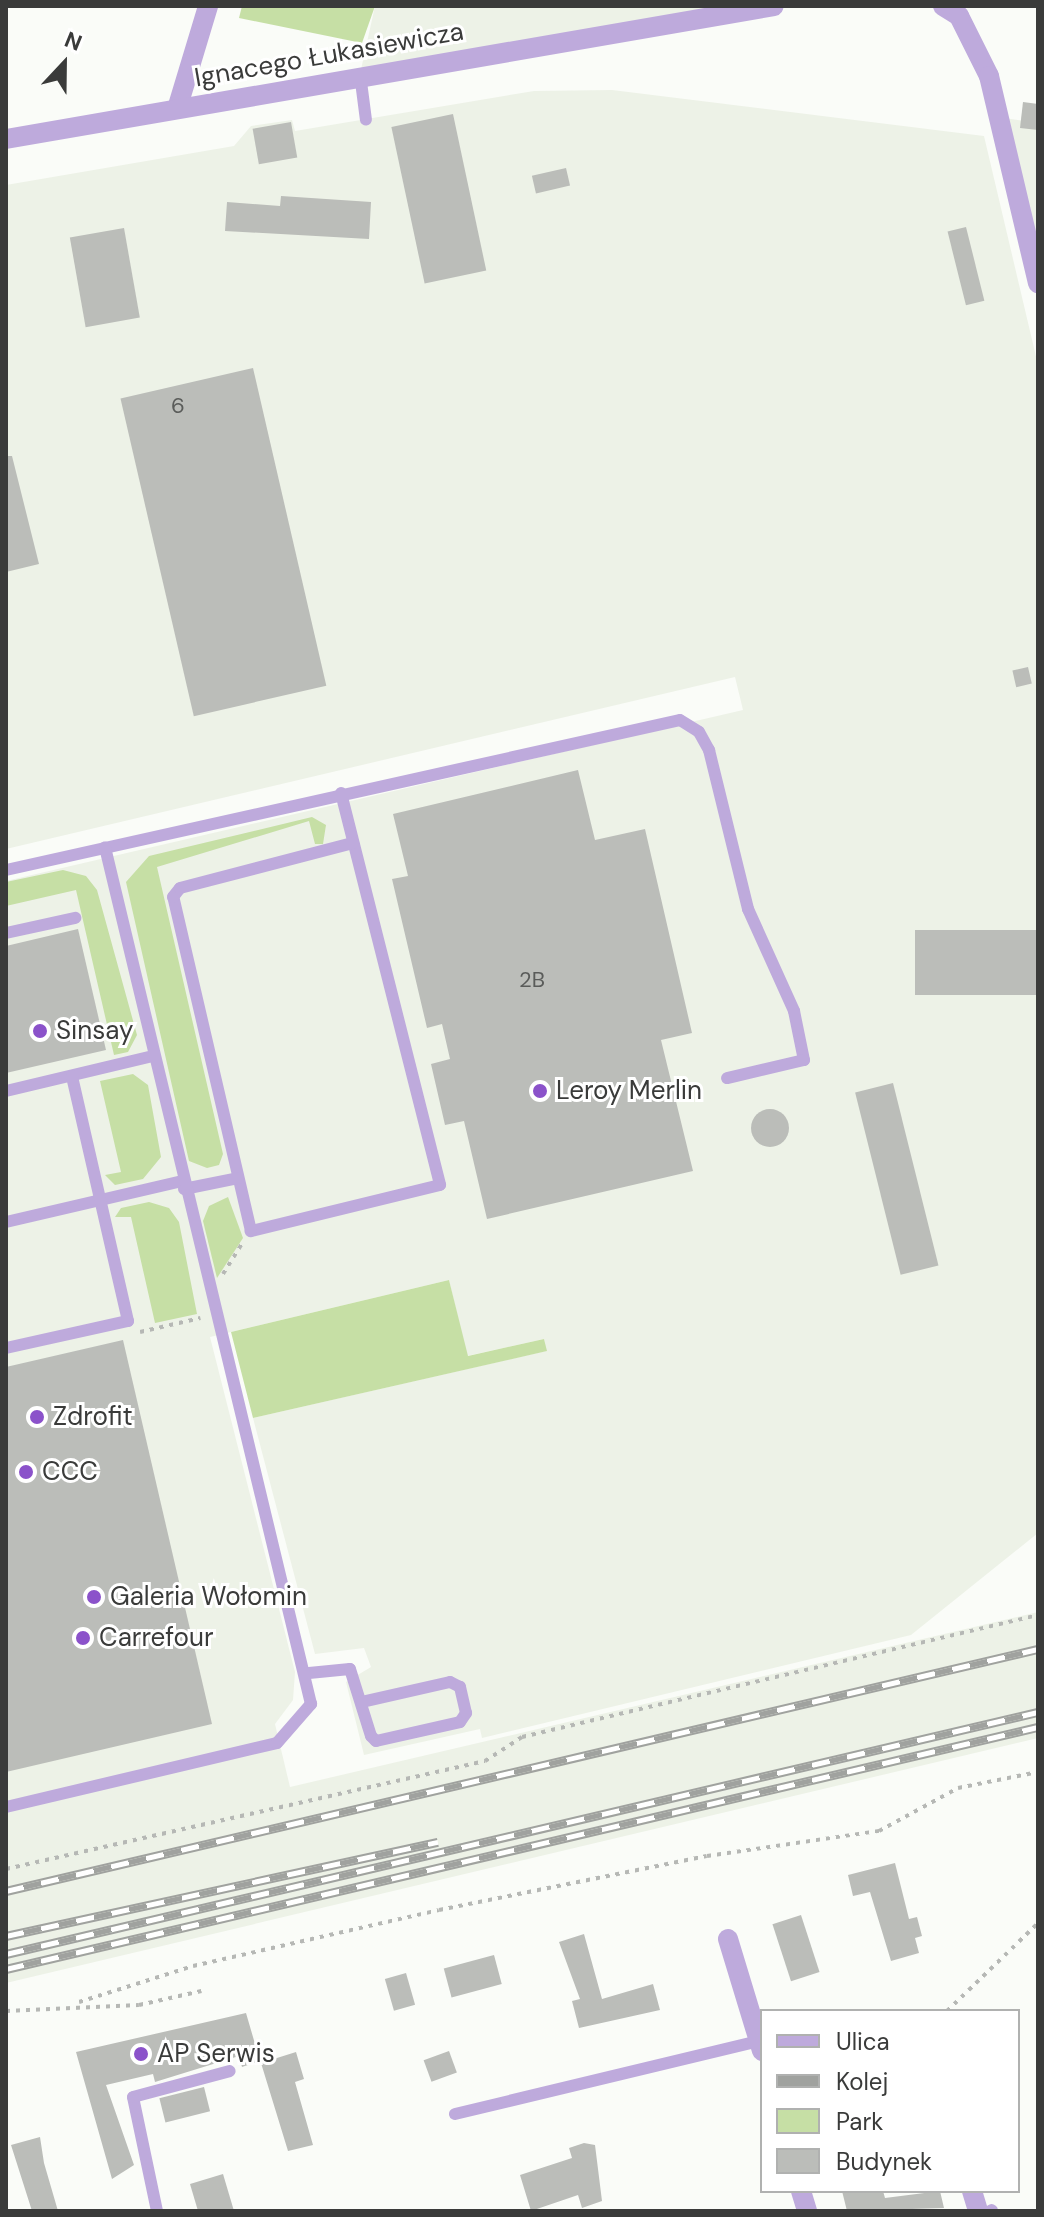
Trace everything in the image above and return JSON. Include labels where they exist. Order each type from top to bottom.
[{"type":"street","name":"Ignacego Łukasiewicza","points":[[177,109],[208,6]]},
{"type":"street","name":"Ignacego Łukasiewicza","points":[[6,139],[360,74],[774,6]]},
{"type":"street","points":[[943,6],[959,16],[989,76],[1038,283]]},
{"type":"street","points":[[728,1939],[760,2043]]},
{"type":"lane","points":[[360,74],[366,120]]},
{"type":"lane","points":[[6,870],[653,720],[689,724],[709,750],[748,909],[794,1011],[804,1060],[727,1078]]},
{"type":"lane","points":[[341,793],[440,1185],[251,1231],[173,897],[180,888],[353,843]]},
{"type":"lane","points":[[6,1807],[277,1743],[311,1704],[309,1673],[183,1185],[105,847]]},
{"type":"lane","points":[[6,933],[75,918]]},
{"type":"lane","points":[[6,1091],[153,1056]]},
{"type":"lane","points":[[6,1348],[109,1329],[128,1318],[72,1076]]},
{"type":"lane","points":[[6,1222],[101,1200],[238,1178]]},
{"type":"lane","points":[[309,1673],[350,1669],[376,1741],[460,1722],[466,1713],[460,1687],[450,1682],[362,1702]]},
{"type":"lane","points":[[455,2114],[760,2046]]},
{"type":"lane","points":[[157,2211],[133,2097],[230,2071]]},
{"type":"path","points":[[218,1283],[251,1231]]},
{"type":"path","points":[[6,1869],[485,1761],[522,1737],[1038,1615]]},
{"type":"path","points":[[79,2002],[193,1966],[439,1910],[707,1856],[879,1831],[958,1788],[1038,1772]]},
{"type":"path","points":[[949,2009],[1038,1923]]},
{"type":"path","points":[[6,2011],[79,2002],[139,2005],[201,1991]]},
{"type":"shaded area","points":[[375,6],[777,6],[360,74]]},
{"type":"shaded area","points":[[612,90],[984,136],[1038,365],[1038,1533],[911,1635],[482,1738],[480,1729],[364,1755],[346,1682],[371,1667],[364,1648],[315,1654],[253,1418],[546,1351],[544,1339],[467,1356],[449,1280],[210,1337],[295,1672],[293,1700],[275,1724],[290,1787],[1038,1612],[1038,1738],[6,1983],[6,881],[743,710],[735,677],[6,849],[6,185],[234,146],[251,126],[292,120],[295,131],[534,91]]},
{"type":"shaded area","points":[[997,117],[1038,123],[1038,283]]},
{"type":"green space","points":[[242,6],[375,6],[362,43],[239,18]]},
{"type":"green space","points":[[312,817],[326,825],[323,844],[315,844],[309,821],[157,867],[223,1154],[219,1165],[207,1168],[189,1161],[126,882],[149,856]]},
{"type":"green space","points":[[63,870],[86,876],[97,890],[137,1035],[128,1052],[114,1055],[76,890],[6,906],[6,882]]},
{"type":"green space","points":[[133,1074],[148,1085],[161,1157],[143,1179],[115,1185],[105,1175],[121,1172],[100,1081]]},
{"type":"green space","points":[[228,1197],[243,1238],[217,1278],[203,1221],[209,1206]]},
{"type":"green space","points":[[149,1202],[169,1208],[179,1222],[197,1314],[155,1323],[131,1217],[115,1217],[121,1208]]},
{"type":"green space","points":[[449,1280],[468,1356],[544,1339],[547,1351],[253,1418],[231,1332]]},
{"type":"building","points":[[1023,102],[1038,104],[1038,130],[1020,128]]},
{"type":"building","points":[[453,114],[486,271],[425,284],[391,127]]},
{"type":"building","points":[[291,122],[297,157],[259,164],[253,129]]},
{"type":"building","points":[[566,168],[570,186],[536,193],[532,176]]},
{"type":"building","points":[[281,196],[371,202],[369,239],[225,231],[227,202],[280,206]]},
{"type":"building","points":[[966,227],[984,301],[966,305],[948,232]]},
{"type":"building","points":[[124,228],[140,318],[86,327],[70,238]]},
{"type":"building","points":[[253,368],[326,686],[194,716],[120,399]]},
{"type":"building","points":[[6,456],[12,456],[39,564],[6,572]]},
{"type":"building","points":[[1028,667],[1032,684],[1016,687],[1012,671]]},
{"type":"building","points":[[578,770],[595,840],[645,829],[692,1033],[661,1040],[693,1171],[487,1219],[464,1121],[445,1125],[431,1064],[450,1059],[442,1024],[427,1028],[392,879],[408,876],[393,814]]},
{"type":"building","points":[[78,929],[106,1050],[6,1073],[6,946]]},
{"type":"building","points":[[915,930],[1038,930],[1038,995],[915,995]]},
{"type":"building","points":[[893,1083],[938,1265],[901,1275],[855,1092]]},
{"type":"building","points":[[770,1109],[784,1114],[789,1128],[784,1142],[770,1147],[756,1142],[751,1128],[756,1114]]},
{"type":"building","name":"Galeria Wołomin","points":[[123,1340],[212,1724],[6,1772],[6,1367]]},
{"type":"building","points":[[895,1863],[909,1919],[917,1917],[922,1936],[915,1938],[919,1953],[891,1961],[870,1892],[853,1896],[848,1875]]},
{"type":"building","points":[[801,1915],[820,1972],[791,1981],[772,1924]]},
{"type":"building","points":[[584,1934],[602,1999],[653,1984],[660,2010],[579,2028],[572,2001],[580,1999],[559,1942]]},
{"type":"building","points":[[494,1955],[502,1984],[452,1997],[444,1968]]},
{"type":"building","points":[[406,1973],[415,2005],[394,2011],[385,1979]]},
{"type":"building","points":[[246,2013],[260,2061],[242,2067],[239,2056],[155,2082],[153,2074],[106,2085],[134,2165],[112,2179],[76,2052]]},
{"type":"building","points":[[449,2051],[457,2073],[431,2082],[424,2060]]},
{"type":"building","points":[[296,2052],[304,2079],[295,2082],[313,2145],[288,2151],[261,2063]]},
{"type":"building","points":[[204,2087],[210,2111],[165,2122],[159,2098]]},
{"type":"building","points":[[40,2137],[58,2211],[32,2211],[11,2145]]},
{"type":"building","points":[[584,2143],[595,2145],[602,2201],[582,2208],[578,2195],[531,2211],[520,2175],[572,2158],[569,2148]]},
{"type":"building","points":[[223,2174],[234,2211],[198,2211],[190,2184]]},
{"type":"building","points":[[842,2193],[884,2193],[885,2198],[940,2193],[944,2208],[847,2211]]},
{"type":"railway","points":[[6,1891],[1038,1649]]},
{"type":"railway","points":[[6,1954],[1038,1712]]},
{"type":"railway","points":[[6,1969],[1038,1727]]},
{"type":"railway","points":[[6,1936],[438,1842]]},
{"type":"place","name":"Sinsay","points":[[40,1031]]},
{"type":"place","name":"Leroy Merlin","points":[[540,1091]]},
{"type":"place","name":"Zdrofit","points":[[37,1417]]},
{"type":"place","name":"CCC","points":[[26,1472]]},
{"type":"place","name":"Galeria Wołomin","points":[[94,1597]]},
{"type":"place","name":"Carrefour","points":[[83,1638]]},
{"type":"place","name":"AP Serwis","points":[[141,2054]]}]
